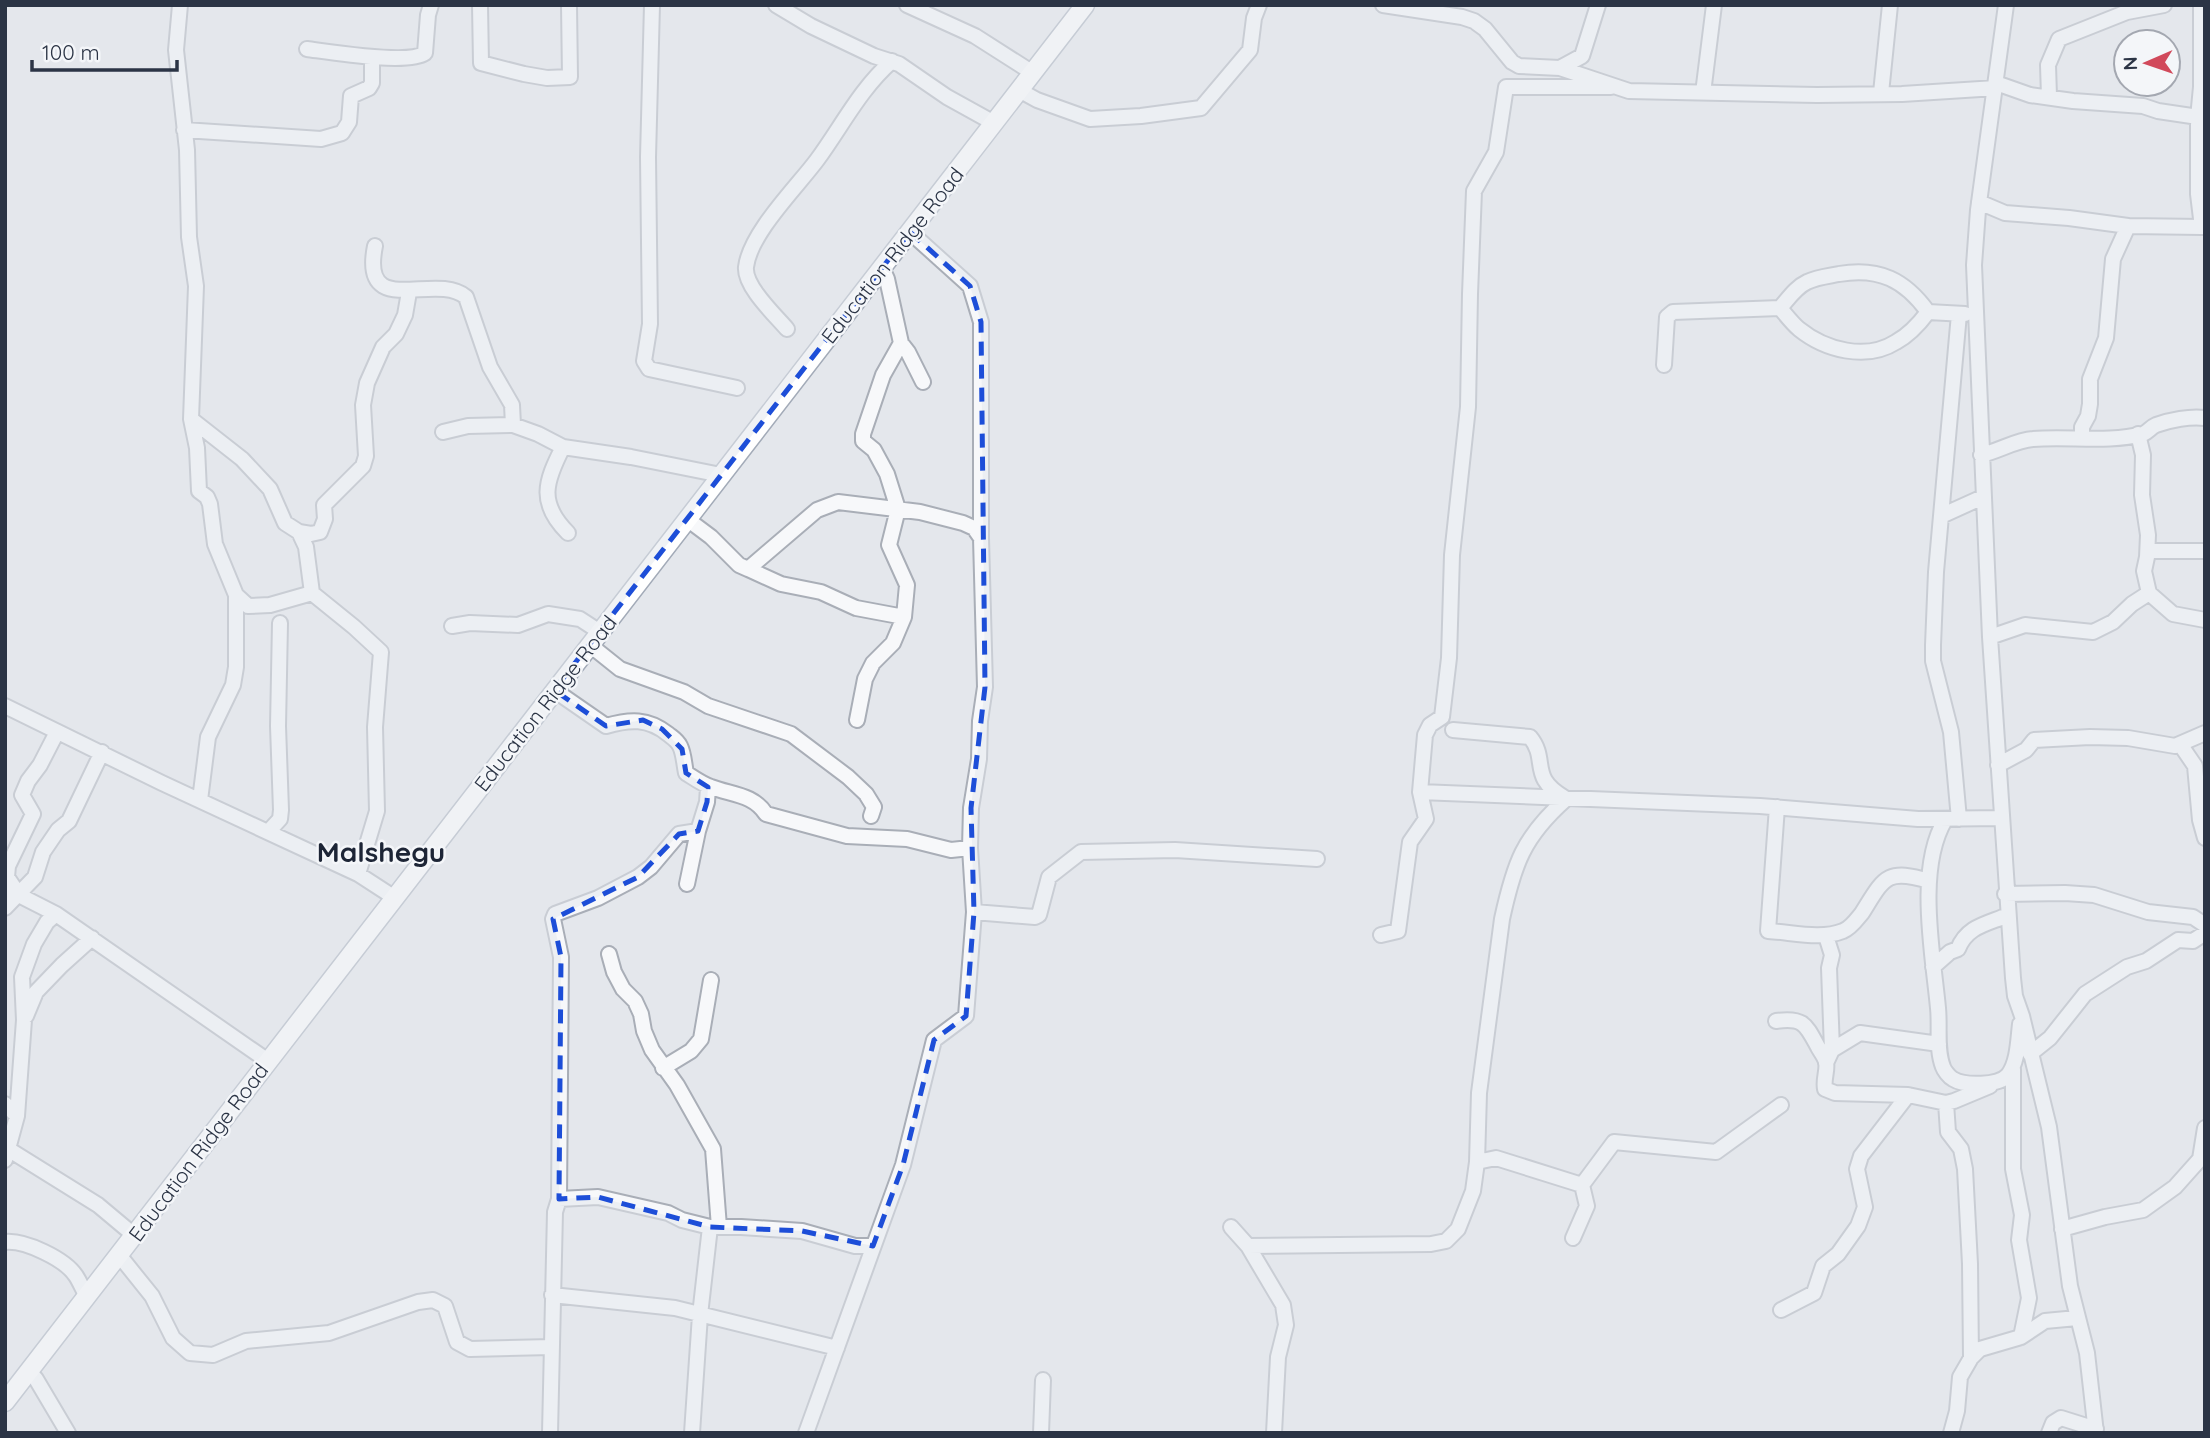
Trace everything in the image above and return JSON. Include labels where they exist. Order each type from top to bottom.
[{"type":"main road","name":"Education Ridge Road","points":[[8,1392],[29,1371],[135,1236],[1085,5]]},
{"type":"street","points":[[180,5],[176,50],[184,130],[189,237],[196,286],[191,419],[197,448],[199,491],[207,497],[210,504],[215,544],[236,595],[236,667],[233,685],[208,737],[200,800]]},
{"type":"street","points":[[307,49],[372,57],[418,58],[425,53],[431,5]]},
{"type":"street","points":[[480,5],[481,64],[547,78],[569,77],[569,5]]},
{"type":"street","points":[[652,5],[648,157],[650,324],[644,361],[649,369],[737,388]]},
{"type":"street","points":[[776,5],[848,44],[892,61],[947,97],[994,123]]},
{"type":"street","points":[[907,5],[975,36],[1033,73]]},
{"type":"street","points":[[1019,90],[1037,100],[1090,119],[1202,108],[1250,50],[1254,18],[1259,5]]},
{"type":"street","points":[[1560,68],[1582,56],[1598,5]]},
{"type":"street","points":[[1703,93],[1714,5]]},
{"type":"street","points":[[1881,93],[1890,5]]},
{"type":"street","points":[[2006,5],[1973,265],[2001,818],[2015,996],[2049,1127],[2062,1229],[2077,1318],[2087,1353],[2096,1431],[2061,1418],[2053,1423],[2049,1433]]},
{"type":"street","points":[[2049,96],[2048,65],[2059,39],[2127,12],[2164,5]]},
{"type":"street","points":[[1979,202],[2005,213],[2128,226],[2203,227],[2199,194],[2201,5]]},
{"type":"street","points":[[1393,6],[1474,21],[1485,29],[1512,62],[1520,66],[1560,68],[1629,91],[1817,95],[1996,86],[2073,101],[2143,106],[2201,118]]},
{"type":"street","points":[[184,130],[321,139],[342,134],[349,122],[351,96],[369,88],[372,83],[372,57]]},
{"type":"street","points":[[787,329],[756,292],[747,274],[746,266],[755,241],[818,159],[872,79],[892,61]]},
{"type":"street","points":[[1381,935],[1398,931],[1410,842],[1426,819],[1420,792],[1424,735],[1430,724],[1442,717],[1449,658],[1452,555],[1468,407],[1469,294],[1475,191],[1496,152],[1506,87],[1611,87]]},
{"type":"street","points":[[2082,438],[2082,427],[2088,416],[2090,379],[2106,338],[2113,259],[2128,226]]},
{"type":"street","points":[[806,1433],[903,1165],[934,1040],[966,1016],[974,912],[970,848],[971,808],[979,759],[980,721],[985,687],[981,538],[981,322],[970,286],[910,232]]},
{"type":"street","points":[[375,246],[372,260],[376,279],[394,289],[409,292],[426,288],[448,288],[466,296],[490,367],[512,405],[513,425]]},
{"type":"street","points":[[882,268],[887,279],[901,343],[923,382]]},
{"type":"street","points":[[1664,365],[1667,317],[1673,313],[1780,308],[1795,290],[1807,282],[1848,272],[1885,275],[1921,302],[1928,312]]},
{"type":"street","points":[[299,533],[320,532],[324,505],[363,466],[366,456],[363,405],[367,383],[383,347],[396,334],[405,315],[409,292]]},
{"type":"street","points":[[1780,308],[1797,328],[1832,349],[1846,351],[1870,350],[1896,343],[1915,328],[1928,312]]},
{"type":"street","points":[[1928,312],[1975,315]]},
{"type":"street","points":[[1959,314],[1936,572],[1933,653],[1951,732],[1952,820],[1937,833],[1930,857],[1933,967],[1943,1068],[1952,1079],[1998,1083]]},
{"type":"street","points":[[857,720],[865,679],[873,663],[893,643],[904,617],[907,585],[889,545],[898,509],[887,474],[874,450],[863,441],[883,375],[901,343]]},
{"type":"street","points":[[1981,455],[2000,451],[2027,439],[2138,435],[2147,433],[2154,426],[2205,418]]},
{"type":"street","points":[[191,419],[254,471],[270,489],[285,523],[299,533],[306,547],[312,593],[381,652],[375,727],[377,811],[358,874]]},
{"type":"street","points":[[443,432],[468,426],[513,425],[563,447],[721,475]]},
{"type":"street","points":[[2138,435],[2143,455],[2142,495],[2148,535],[2144,571],[2149,593],[2174,614],[2205,620]]},
{"type":"street","points":[[563,447],[552,467],[547,488],[550,510],[555,520],[568,533]]},
{"type":"street","points":[[1941,516],[1983,497]]},
{"type":"street","points":[[748,569],[822,506],[838,502],[898,509],[963,523],[974,528],[981,538]]},
{"type":"street","points":[[687,519],[711,537],[739,565],[781,584],[821,592],[856,608],[904,617]]},
{"type":"street","points":[[2148,551],[2205,551]]},
{"type":"street","points":[[236,595],[248,606],[270,605],[312,593]]},
{"type":"street","points":[[1990,637],[2025,625],[2093,632],[2113,622],[2149,593]]},
{"type":"street","points":[[453,625],[518,625],[548,614],[580,618],[620,669],[684,692],[708,706],[791,734],[866,794],[874,807],[871,816]]},
{"type":"street","points":[[268,832],[280,819],[281,810],[278,726],[280,623]]},
{"type":"street","points":[[554,690],[606,726],[625,720],[643,720],[662,729],[677,741],[682,749],[685,773],[708,787],[751,799],[760,804],[766,814],[846,836],[906,838],[951,850],[970,848]]},
{"type":"street","points":[[5,706],[358,874],[395,898]]},
{"type":"street","points":[[1453,730],[1530,737],[1536,744],[1541,771],[1547,785],[1566,799]]},
{"type":"street","points":[[5,908],[12,891],[7,877],[8,866],[33,814],[22,795],[57,732]]},
{"type":"street","points":[[1998,765],[2026,750],[2034,740],[2129,738],[2175,746],[2205,733]]},
{"type":"street","points":[[2180,744],[2195,766],[2200,820],[2205,838]]},
{"type":"street","points":[[12,891],[30,885],[36,877],[43,852],[51,838],[69,821],[102,752]]},
{"type":"street","points":[[687,884],[708,787]]},
{"type":"street","points":[[1420,792],[1777,807],[1952,820],[2001,818]]},
{"type":"street","points":[[1248,1246],[1431,1244],[1446,1241],[1458,1229],[1473,1191],[1477,1162],[1479,1093],[1508,890],[1517,860],[1532,836],[1546,817],[1566,799]]},
{"type":"street","points":[[1777,807],[1768,931],[1826,936],[1846,931],[1882,882],[1890,876],[1910,875],[1929,881]]},
{"type":"street","points":[[550,1433],[555,1212],[559,1199],[561,957],[552,919],[555,915],[598,898],[638,877],[652,867],[679,834],[698,831]]},
{"type":"street","points":[[974,912],[1035,917],[1040,915],[1049,877],[1082,852],[1175,850],[1317,859]]},
{"type":"street","points":[[12,891],[56,914],[268,1061]]},
{"type":"street","points":[[2006,894],[2094,895],[2148,912],[2193,917],[2205,925]]},
{"type":"street","points":[[56,914],[47,922],[34,944],[22,977],[24,1020],[17,1116],[7,1155],[98,1205],[135,1236]]},
{"type":"street","points":[[1933,967],[1950,952],[1958,949],[1963,937],[1980,926],[2008,915]]},
{"type":"street","points":[[2030,1054],[2050,1038],[2085,994],[2127,967],[2146,961],[2178,940],[2193,942],[2205,933]]},
{"type":"street","points":[[1826,936],[1832,955],[1829,968],[1829,1056],[1823,1079],[1825,1089],[1848,1094],[1908,1096],[1946,1102],[1998,1083],[2006,1078],[2013,1067]]},
{"type":"street","points":[[24,1020],[36,992],[62,964],[92,938]]},
{"type":"street","points":[[609,954],[623,989],[635,1001],[648,1040],[713,1149],[715,1227],[700,1315],[692,1433]]},
{"type":"street","points":[[663,1068],[691,1051],[701,1039],[711,980]]},
{"type":"street","points":[[2021,1337],[2029,1298],[2018,1240],[2022,1215],[2014,1169],[2013,1067],[2022,1016]]},
{"type":"street","points":[[1776,1021],[1790,1019],[1803,1023],[1829,1056]]},
{"type":"street","points":[[1829,1056],[1860,1033],[1940,1044]]},
{"type":"street","points":[[1780,1310],[1814,1293],[1823,1266],[1838,1254],[1858,1226],[1865,1207],[1857,1168],[1861,1156],[1908,1096]]},
{"type":"street","points":[[1946,1102],[1948,1132],[1961,1149],[1965,1169],[1970,1256],[1971,1358]]},
{"type":"street","points":[[5,1104],[17,1116]]},
{"type":"street","points":[[1582,1185],[1614,1142],[1716,1152],[1781,1105]]},
{"type":"street","points":[[2062,1229],[2143,1210],[2175,1187],[2202,1158],[2205,1128]]},
{"type":"street","points":[[1477,1138],[1496,1158],[1582,1185]]},
{"type":"street","points":[[1477,1162],[1496,1158]]},
{"type":"street","points":[[1573,1238],[1587,1206],[1582,1185]]},
{"type":"street","points":[[559,1199],[597,1197],[668,1213],[693,1224],[802,1231],[855,1246],[873,1247]]},
{"type":"street","points":[[1231,1227],[1248,1246],[1283,1305],[1286,1325],[1278,1357],[1274,1433]]},
{"type":"street","points":[[5,1242],[13,1241],[46,1252],[76,1275],[88,1296]]},
{"type":"street","points":[[119,1255],[152,1296],[173,1338],[190,1353],[214,1355],[246,1341],[329,1333],[433,1300],[445,1306],[457,1342],[470,1349],[551,1347]]},
{"type":"street","points":[[552,1295],[638,1303],[836,1348]]},
{"type":"street","points":[[1951,1433],[1957,1411],[1960,1377],[1980,1349],[2021,1337],[2045,1321],[2077,1318]]},
{"type":"street","points":[[29,1371],[68,1433]]},
{"type":"street","points":[[1041,1433],[1044,1380]]},
{"type":"highlighted area","points":[[910,232],[970,286],[981,322],[985,687],[971,808],[974,912],[966,1016],[934,1040],[903,1165],[873,1246],[802,1231],[710,1227],[598,1197],[559,1199],[561,957],[553,919],[638,877],[679,834],[698,831],[707,802],[708,787],[686,773],[682,749],[662,729],[643,720],[606,726],[554,690]]},
{"type":"district","name":"Malshegu","points":[[381,851]]}]
